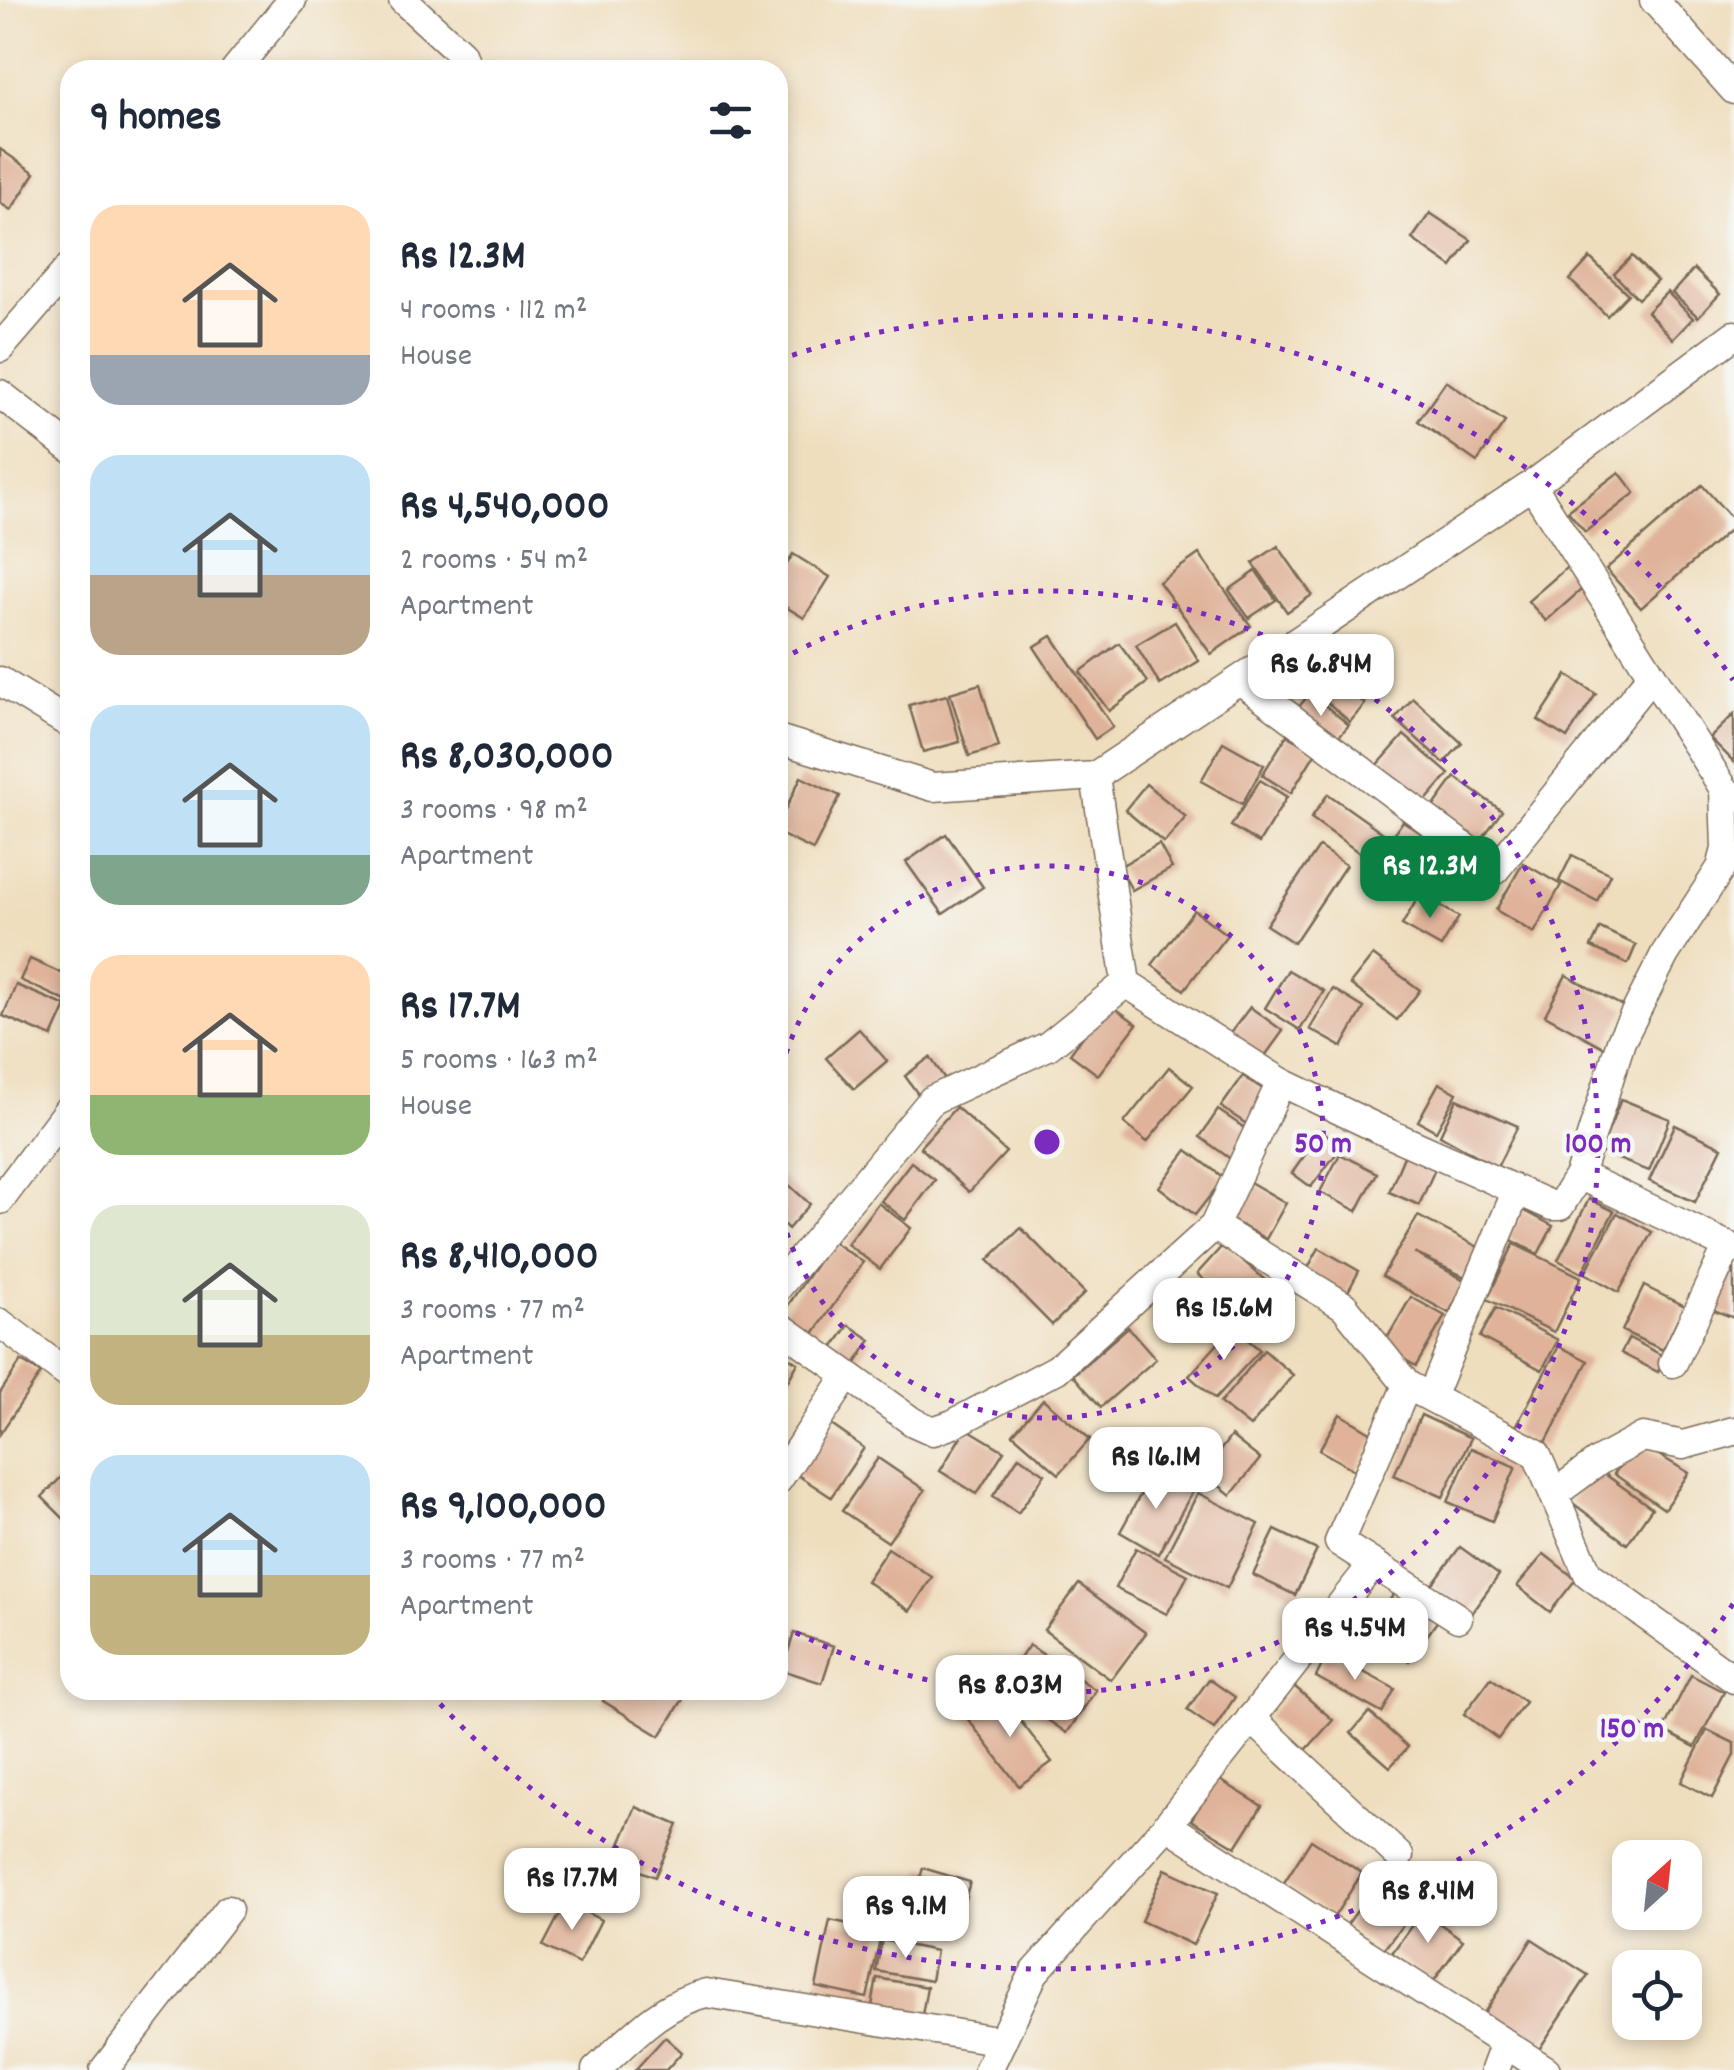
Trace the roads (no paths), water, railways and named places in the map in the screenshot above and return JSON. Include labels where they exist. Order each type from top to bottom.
[{"type":"street","points":[[243,60],[292,0]]},
{"type":"street","points":[[403,0],[464,60]]},
{"type":"street","points":[[1654,0],[1734,90]]},
{"type":"street","points":[[0,348],[60,279]]},
{"type":"street","points":[[788,742],[932,787],[1094,776],[1532,486],[1734,335]]},
{"type":"street","points":[[0,394],[60,440]]},
{"type":"street","points":[[1094,776],[1126,983],[1281,1082],[1516,1192],[1560,1206],[1580,1175],[1621,1041],[1666,954],[1720,868],[1726,850],[1729,794],[1532,486]]},
{"type":"street","points":[[1240,680],[1495,870],[1652,675]]},
{"type":"street","points":[[0,681],[60,718]]},
{"type":"street","points":[[788,1275],[932,1100],[1048,1046],[1126,983]]},
{"type":"street","points":[[788,1332],[912,1422],[933,1431],[953,1424],[1056,1369],[1214,1226],[1281,1082]]},
{"type":"street","points":[[0,1200],[60,1120]]},
{"type":"street","points":[[1580,1175],[1731,1247],[1673,1363]]},
{"type":"street","points":[[1458,1618],[1339,1542],[1419,1391],[1516,1192]]},
{"type":"street","points":[[1214,1226],[1344,1306],[1419,1391],[1536,1452],[1588,1574],[1734,1680]]},
{"type":"street","points":[[0,1322],[60,1368]]},
{"type":"street","points":[[788,1465],[846,1376]]},
{"type":"street","points":[[1554,1494],[1599,1460],[1644,1438],[1683,1445],[1734,1431]]},
{"type":"street","points":[[988,2070],[1034,1973],[1167,1825],[1373,1564]]},
{"type":"street","points":[[1252,1718],[1400,1856]]},
{"type":"street","points":[[1167,1825],[1546,2070]]},
{"type":"street","points":[[104,2070],[228,1910]]},
{"type":"street","points":[[596,2070],[659,2013],[679,2000],[706,1993],[1002,2041]]},
{"type":"street","points":[[1495,2070],[1504,2043]]}]
